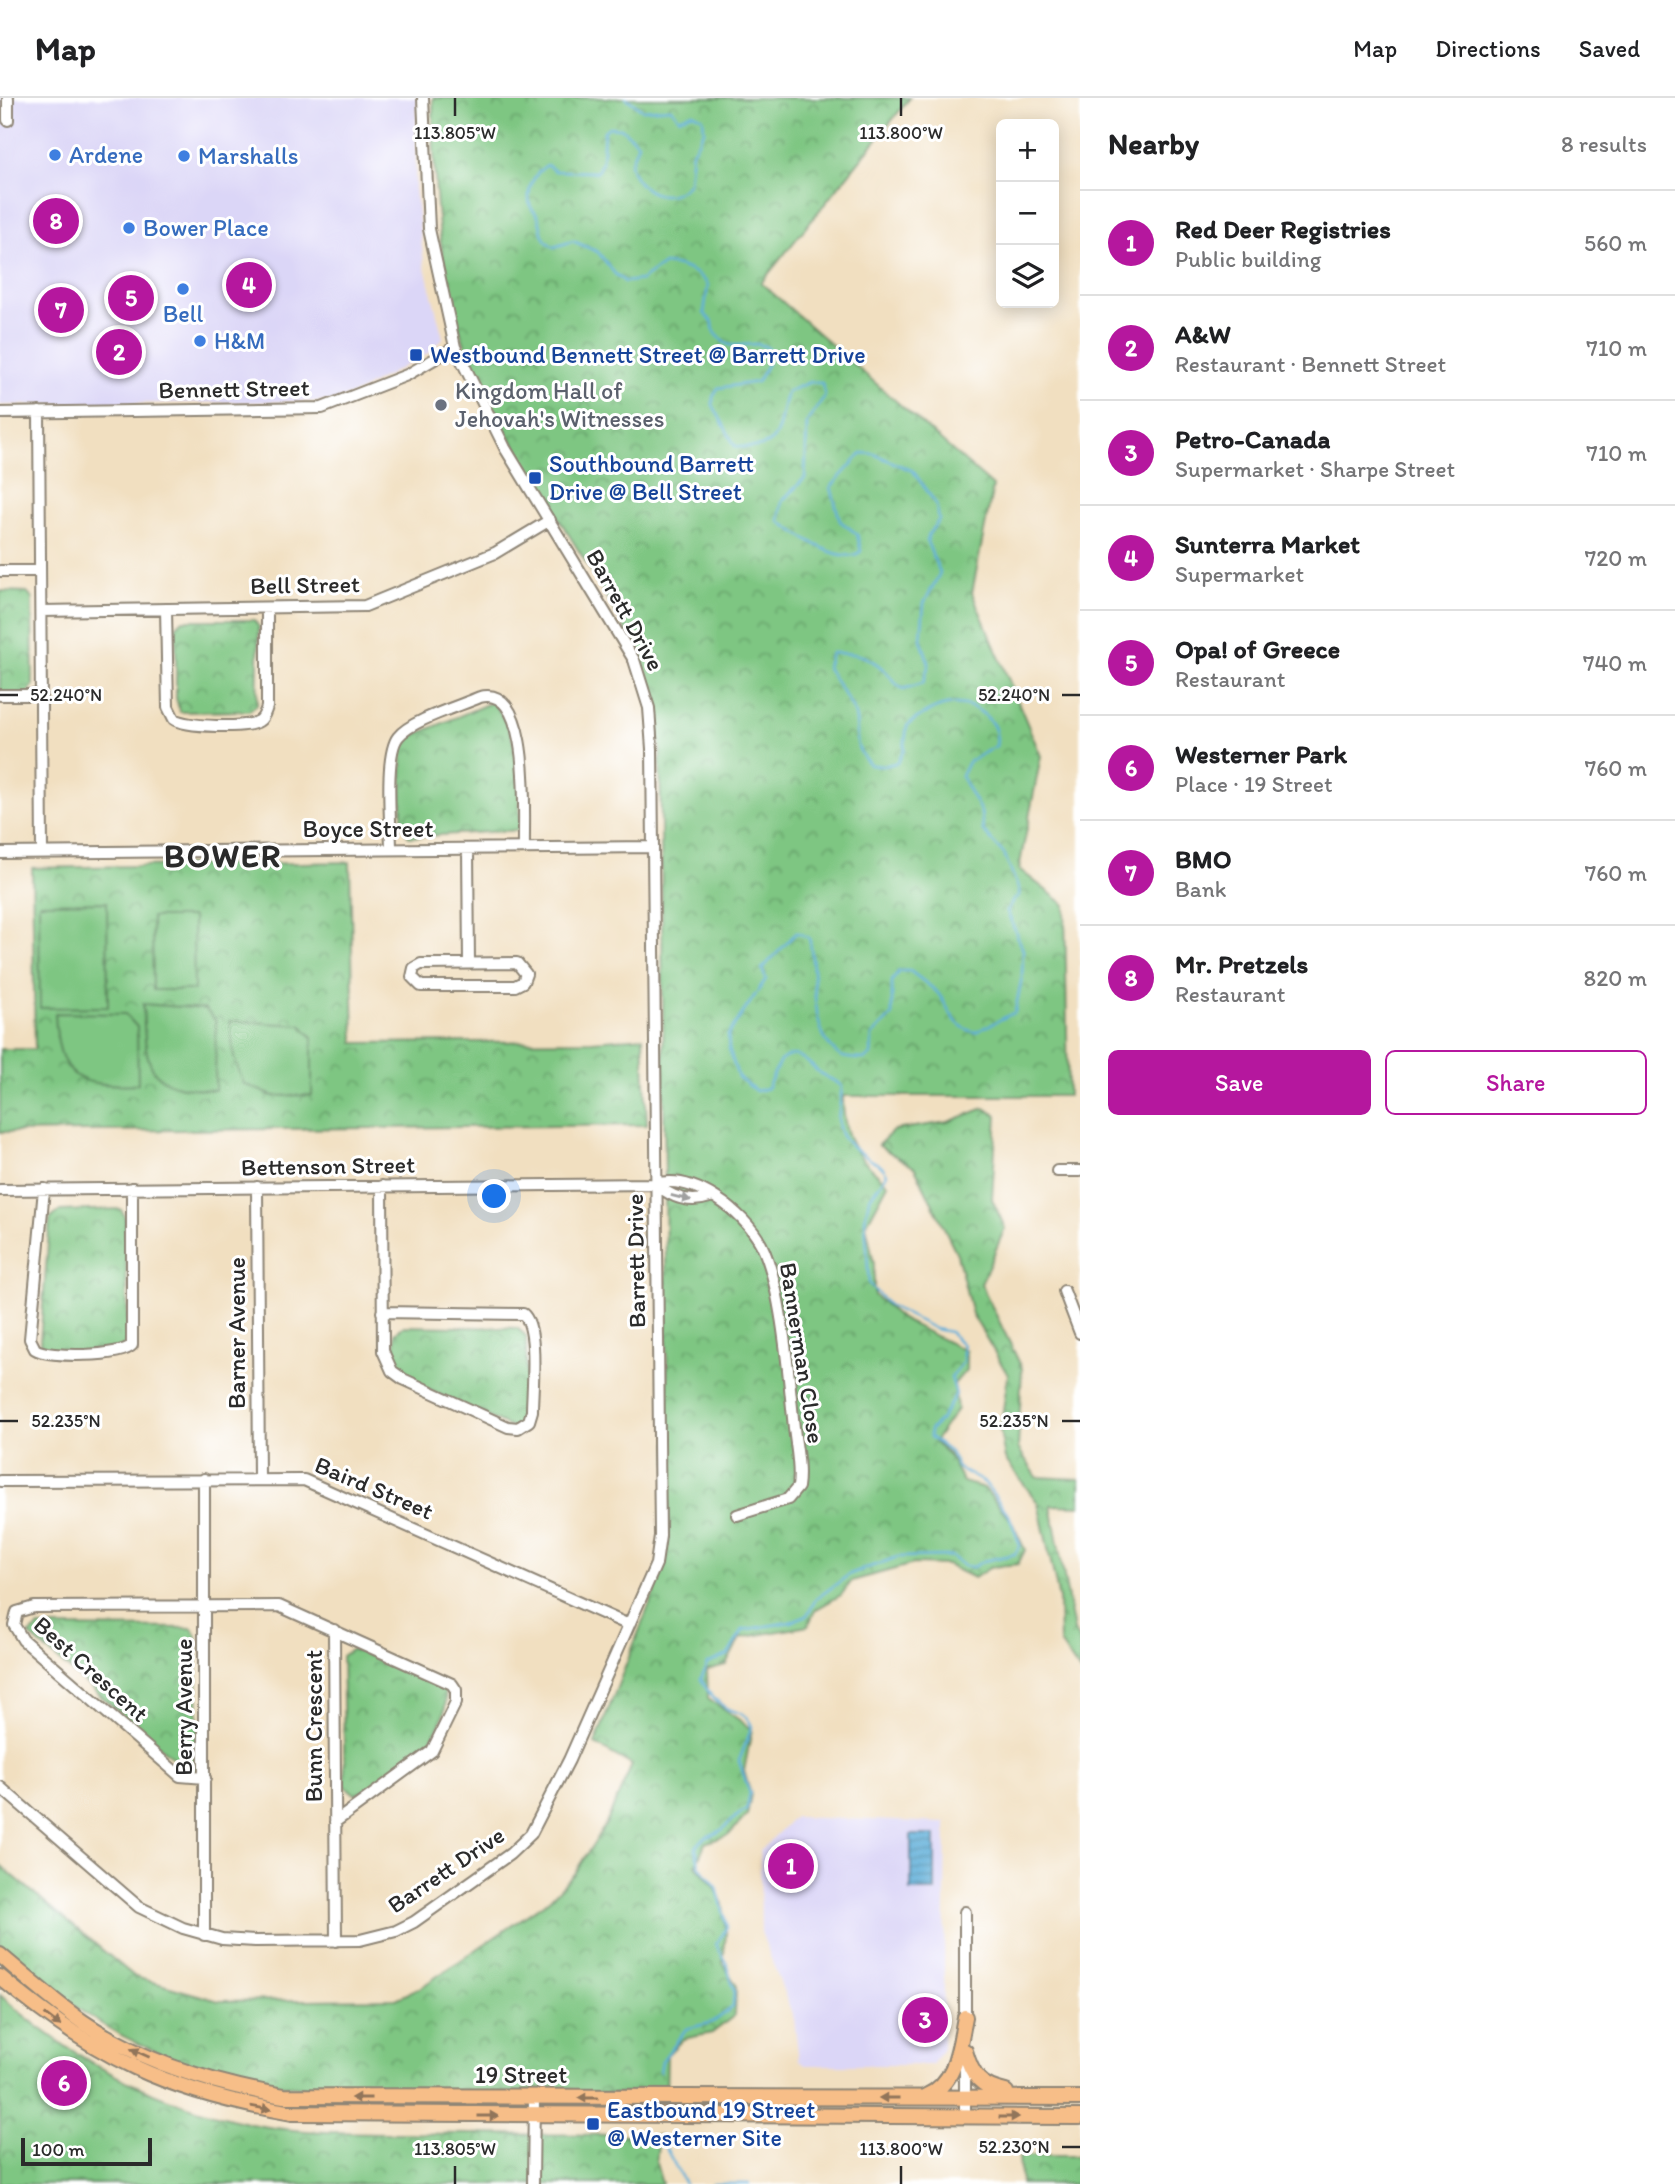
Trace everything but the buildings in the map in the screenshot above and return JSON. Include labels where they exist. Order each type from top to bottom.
[{"type":"main road","name":"19 Street","points":[[0,1955],[57,2003],[101,2034],[139,2053],[219,2083],[284,2096],[1080,2098]]},
{"type":"main road","name":"19 Street","points":[[0,1978],[59,2025],[100,2052],[156,2078],[213,2097],[292,2113],[1080,2117]]},
{"type":"main road","points":[[923,2098],[939,2090],[951,2074],[965,2017]]},
{"type":"main road","points":[[965,2051],[972,2074],[980,2083],[997,2090],[1038,2098]]},
{"type":"street","points":[[8,98],[8,120]]},
{"type":"street","name":"Barrett Drive","points":[[0,1787],[139,1907],[169,1922],[204,1935],[237,1941],[336,1941],[375,1938],[406,1927],[525,1841],[553,1794],[651,1580],[660,1536],[652,732],[642,679],[629,650],[505,448],[455,347],[429,229],[423,98]]},
{"type":"street","name":"Bennett Street","points":[[0,413],[322,408],[407,375],[455,347]]},
{"type":"street","points":[[38,412],[42,853]]},
{"type":"street","name":"Bell Street","points":[[41,611],[355,608],[374,604],[495,553],[550,520]]},
{"type":"street","points":[[0,572],[40,571]]},
{"type":"street","points":[[166,608],[168,707],[174,719],[191,726],[249,724],[262,718],[267,707],[267,608]]},
{"type":"street","points":[[0,695],[41,695]]},
{"type":"street","points":[[391,849],[392,755],[398,737],[415,724],[486,695],[504,700],[513,715],[521,753],[524,848]]},
{"type":"street","name":"Boyce Street","points":[[0,853],[652,847]]},
{"type":"street","points":[[468,849],[469,963]]},
{"type":"street","points":[[469,963],[517,963],[525,969],[525,978],[515,986],[428,986],[416,984],[412,977],[414,968],[421,964],[469,963]]},
{"type":"street","points":[[1057,1171],[1080,1171]]},
{"type":"street","name":"Bettenson Street","points":[[0,1190],[656,1184],[668,1181],[697,1186],[710,1197]]},
{"type":"street","points":[[382,1186],[383,1312],[384,1356],[397,1376],[508,1427],[518,1428],[529,1421],[532,1410],[532,1333],[526,1316],[513,1311],[383,1312]]},
{"type":"street","name":"Barner Avenue","points":[[257,1187],[259,1478]]},
{"type":"street","points":[[44,1189],[30,1339],[34,1349],[49,1354],[118,1353],[132,1345],[132,1188]]},
{"type":"street","name":"Bannerman Close","points":[[710,1197],[735,1211],[746,1222],[760,1242],[769,1264],[788,1366],[799,1475],[798,1487],[792,1496],[737,1515]]},
{"type":"street","points":[[1064,1291],[1080,1333]]},
{"type":"street","name":"Baird Street","points":[[0,1481],[259,1478],[297,1479],[319,1484],[629,1625]]},
{"type":"street","name":"Berry Avenue","points":[[204,1479],[204,1935]]},
{"type":"street","name":"Bunn Crescent","points":[[205,1606],[279,1606],[449,1682],[457,1693],[456,1702],[432,1751],[335,1822]]},
{"type":"street","name":"Best Crescent","points":[[205,1606],[34,1607],[17,1612],[13,1621],[23,1640],[175,1772],[184,1778],[205,1778]]},
{"type":"street","name":"Bunn Crescent","points":[[334,1630],[336,1941]]},
{"type":"street","points":[[965,1912],[965,2117]]},
{"type":"street","points":[[533,2184],[534,2098]]},
{"type":"shaded area","points":[[0,98],[417,98],[415,189],[424,264],[443,338],[430,352],[358,392],[333,401],[0,405]]},
{"type":"shaded area","points":[[794,1817],[946,1823],[943,2049],[932,2065],[805,2065],[799,2060],[794,2019],[761,1932],[760,1851]]},
{"type":"green space","points":[[433,98],[910,98],[761,283],[993,486],[972,593],[1041,756],[1019,869],[1065,905],[1068,1096],[843,1096],[845,1125],[853,1146],[888,1184],[866,1225],[874,1264],[874,1295],[901,1319],[966,1351],[966,1370],[954,1384],[957,1409],[934,1442],[948,1454],[963,1482],[984,1488],[1011,1520],[1025,1550],[1018,1564],[991,1567],[974,1578],[947,1565],[913,1564],[852,1581],[841,1595],[815,1610],[808,1626],[740,1638],[726,1665],[707,1670],[708,1698],[752,1729],[744,1771],[751,1794],[747,1815],[729,1835],[705,1843],[696,1865],[715,1887],[723,1904],[726,1934],[723,1963],[736,1985],[735,2015],[712,2033],[683,2039],[667,2055],[666,2094],[366,2092],[277,2084],[234,2076],[191,2065],[148,2048],[105,2026],[64,1998],[0,1946],[0,1865],[135,1977],[219,2001],[396,1999],[420,1988],[549,1900],[574,1874],[606,1824],[632,1765],[595,1744],[666,1562],[669,1538],[660,743],[650,686],[628,634],[488,398],[459,327],[449,290],[437,214]]},
{"type":"green space","points":[[0,591],[27,592],[32,599],[33,686],[26,695],[0,695]]},
{"type":"green space","points":[[183,620],[254,620],[259,627],[257,705],[249,711],[180,712],[176,698],[176,627]]},
{"type":"green space","points":[[492,702],[502,715],[514,746],[519,780],[520,830],[409,837],[402,825],[402,745],[410,737]]},
{"type":"green space","points":[[350,862],[354,1043],[592,1041],[643,1037],[647,1125],[0,1132],[0,1049],[35,1049],[32,868]]},
{"type":"green space","points":[[107,902],[108,1007],[40,1008],[39,903]]},
{"type":"green space","points":[[152,917],[193,917],[194,990],[153,990]]},
{"type":"green space","points":[[143,1004],[205,1009],[216,1021],[215,1090],[174,1085],[162,1079],[154,1070],[148,1059]]},
{"type":"green space","points":[[55,1013],[125,1014],[137,1027],[138,1084],[100,1084],[75,1075],[66,1066],[61,1053]]},
{"type":"green space","points":[[230,1021],[301,1025],[312,1037],[312,1095],[273,1096],[244,1084],[234,1058]]},
{"type":"green space","points":[[984,1108],[997,1115],[992,1199],[1005,1228],[981,1284],[1022,1368],[1018,1448],[1037,1477],[1080,1479],[1080,1506],[1051,1505],[1074,1631],[1080,1643],[1080,1672],[1060,1643],[1059,1599],[1038,1503],[1005,1459],[1000,1431],[1008,1375],[972,1314],[957,1254],[915,1168],[878,1145],[894,1130],[948,1122]]},
{"type":"green space","points":[[121,1209],[125,1218],[128,1339],[121,1350],[47,1353],[40,1341],[50,1219],[60,1211]]},
{"type":"green space","points":[[404,1326],[517,1328],[526,1336],[527,1413],[520,1426],[512,1428],[405,1379],[395,1361],[395,1333]]},
{"type":"green space","points":[[39,1627],[192,1628],[197,1636],[198,1765],[192,1774],[29,1635]]},
{"type":"green space","points":[[352,1649],[442,1684],[445,1698],[439,1726],[421,1752],[386,1781],[355,1794],[345,1786],[342,1656]]},
{"type":"green space","points":[[0,1995],[57,2041],[87,2060],[148,2091],[215,2115],[269,2127],[325,2132],[659,2135],[656,2163],[662,2184],[0,2184]]},
{"type":"green space","points":[[1019,2156],[1080,2156],[1080,2184],[1021,2184]]},
{"type":"water","points":[[911,1835],[935,1835],[935,1891],[911,1891]]},
{"type":"waterway","points":[[626,98],[643,110],[671,108],[679,118],[693,113],[703,118],[704,131],[692,152],[689,183],[672,194],[663,195],[646,189],[639,183],[630,165],[638,143],[621,128],[609,127],[604,131],[602,162],[597,172],[555,171],[547,165],[535,177],[530,187],[529,199],[543,235],[554,247],[573,241],[598,252],[625,282],[641,280],[664,264],[694,272],[708,285],[704,313],[713,323],[720,338],[730,345],[756,344],[769,349],[768,363],[757,382],[718,388],[713,397],[713,405],[735,446],[763,446],[771,441],[779,426],[787,392],[810,382],[822,383],[825,396],[807,422],[805,478],[782,501],[779,521],[832,552],[853,555],[861,551],[857,534],[840,521],[831,487],[862,453],[874,454],[913,471],[936,504],[939,520],[928,535],[927,542],[940,573],[924,603],[921,639],[929,664],[923,683],[903,689],[876,664],[852,654],[831,653],[827,667],[853,710],[858,746],[871,765],[884,766],[898,762],[904,750],[907,726],[941,706],[962,704],[978,710],[991,721],[997,737],[996,746],[968,762],[961,776],[981,812],[983,831],[1004,854],[1019,890],[1019,896],[1013,900],[1007,911],[1023,950],[1022,977],[1015,1012],[976,1032],[968,1030],[956,1022],[937,992],[910,971],[899,971],[892,981],[892,1015],[872,1036],[871,1055],[865,1059],[845,1058],[829,1045],[822,1032],[815,1001],[809,938],[797,932],[762,969],[766,979],[728,1035],[729,1049],[738,1077],[756,1091],[767,1088],[780,1061],[793,1055],[803,1059],[842,1087],[838,1123],[843,1137],[887,1174],[869,1199],[865,1219],[869,1284],[888,1305],[935,1329],[950,1332],[963,1345],[963,1362],[951,1377],[956,1394],[939,1422],[930,1430],[930,1437],[950,1452],[958,1468],[985,1483],[1009,1515],[1020,1545],[1015,1554],[983,1561],[973,1567],[964,1566],[951,1556],[898,1557],[850,1574],[816,1599],[807,1615],[790,1622],[743,1630],[728,1655],[707,1664],[701,1679],[706,1688],[722,1705],[746,1717],[752,1727],[739,1761],[750,1793],[747,1808],[720,1831],[701,1840],[696,1848],[699,1865],[717,1887],[727,1927],[716,1944],[726,1962],[734,1990],[733,2007],[713,2022],[686,2029],[662,2061],[660,2072]]},
{"type":"waterway","points":[[660,2137],[685,2184]]},
{"type":"waterway","points":[[712,2184],[749,2184]]},
{"type":"place","name":"Ardene","points":[[55,155]]},
{"type":"place","name":"Marshalls","points":[[184,156]]},
{"type":"place","name":"Mr. Pretzels","points":[[56,221]]},
{"type":"place","name":"Bower Place","points":[[129,228]]},
{"type":"place","name":"Sunterra Market","points":[[249,285]]},
{"type":"place","name":"Bell","points":[[183,289]]},
{"type":"place","name":"Opa! of Greece","points":[[131,298]]},
{"type":"place","name":"BMO","points":[[61,310]]},
{"type":"place","name":"H&M","points":[[200,341]]},
{"type":"place","name":"A&W","points":[[119,352]]},
{"type":"place","name":"Westbound Bennett Street @ Barrett Drive","points":[[416,355]]},
{"type":"place","name":"Kingdom Hall of Jehovah's Witnesses","points":[[441,405]]},
{"type":"place","name":"Southbound Barrett Drive @ Bell Street","points":[[535,478]]},
{"type":"place","name":"Red Deer Registries","points":[[791,1866]]},
{"type":"place","name":"Petro-Canada","points":[[925,2020]]},
{"type":"place","name":"Westerner Park","points":[[64,2083]]},
{"type":"place","name":"Eastbound 19 Street @ Westerner Site","points":[[593,2124]]},
{"type":"district","name":"BOWER","points":[[223,856]]}]
